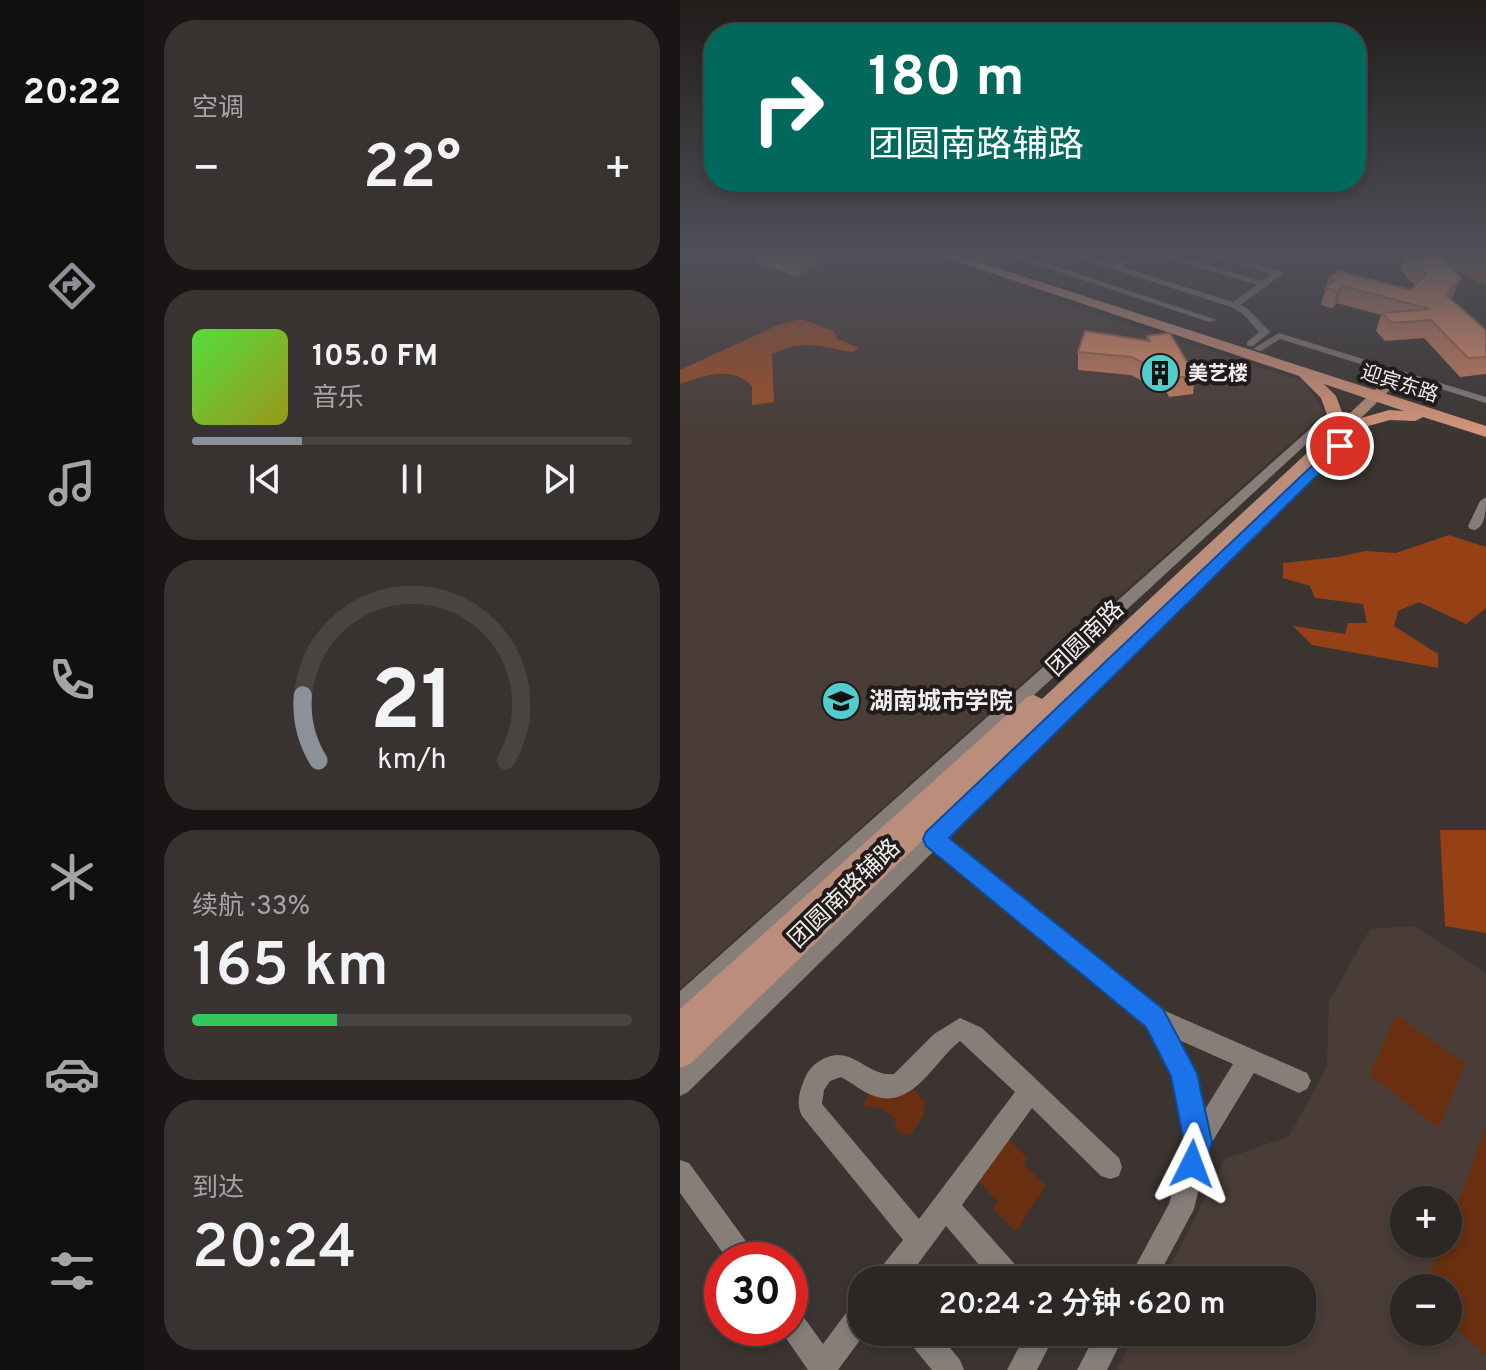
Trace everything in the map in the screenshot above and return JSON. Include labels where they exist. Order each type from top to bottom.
[{"type":"highway","name":"迎宾东路","points":[[1132,317],[1297,371],[1486,422]]},
{"type":"highway","name":"迎宾东路","points":[[1161,317],[1486,432]]},
{"type":"highway","points":[[1297,371],[1328,396],[1339,425],[1389,415],[1447,420]]},
{"type":"main road","name":"团圆南路","points":[[680,1028],[1375,391]]},
{"type":"main road","name":"团圆南路","points":[[680,1054],[928,834],[1339,425]]},
{"type":"street","points":[[1203,317],[1212,320]]},
{"type":"street","points":[[1251,317],[1265,332],[1253,347]]},
{"type":"street","points":[[1253,347],[1279,336],[1486,400]]},
{"type":"street","name":"团圆南路辅路","points":[[680,1006],[1324,422],[1339,425]]},
{"type":"street","points":[[1475,526],[1486,501]]},
{"type":"street","points":[[928,834],[1155,1018],[1299,1081]]},
{"type":"street","name":"团圆南路辅路","points":[[680,1084],[928,834]]},
{"type":"street","points":[[1155,1018],[1184,1073],[1198,1142]]},
{"type":"street","points":[[920,1240],[810,1108],[810,1094],[817,1078],[829,1068],[839,1064],[852,1068],[871,1085],[897,1086],[947,1034],[960,1029],[974,1036],[1110,1167]]},
{"type":"street","points":[[1149,1266],[1181,1209],[1198,1142],[1249,1059]]},
{"type":"street","points":[[900,1266],[1031,1090]]},
{"type":"street","points":[[680,1172],[731,1242]]},
{"type":"street","points":[[945,1205],[998,1266]]},
{"type":"street","points":[[807,1346],[824,1369],[848,1335]]},
{"type":"street","points":[[930,1346],[950,1370]]},
{"type":"street","points":[[1021,1370],[1034,1346]]},
{"type":"street","points":[[1091,1370],[1104,1346]]},
{"type":"shaded area","name":"湖南城市学院","points":[[680,317],[1105,317],[1303,381],[1325,412],[680,989]]},
{"type":"shaded area","points":[[801,319],[834,331],[837,339],[859,348],[852,352],[803,345],[772,354],[774,402],[752,405],[752,386],[735,375],[717,374],[680,384],[680,370],[778,325]]},
{"type":"shaded area","points":[[1449,535],[1486,547],[1486,608],[1466,624],[1419,602],[1398,611],[1394,626],[1438,654],[1438,668],[1312,645],[1293,626],[1345,634],[1348,623],[1367,623],[1363,604],[1315,598],[1310,586],[1283,578],[1283,563],[1365,551],[1396,553]]},
{"type":"shaded area","points":[[1440,830],[1486,830],[1486,933],[1445,926]]},
{"type":"shaded area","points":[[1415,926],[1486,973],[1486,1370],[1117,1370],[1129,1346],[1316,1346],[1316,1266],[1170,1266],[1225,1159],[1289,1136],[1327,1067],[1329,1001],[1370,929]]},
{"type":"shaded area","points":[[1396,1015],[1465,1064],[1439,1128],[1370,1075]]},
{"type":"shaded area","points":[[909,1084],[925,1102],[924,1115],[911,1134],[901,1134],[894,1127],[896,1120],[884,1109],[863,1106],[871,1090]]},
{"type":"shaded area","points":[[1486,1128],[1486,1355],[1462,1334],[1462,1274],[1430,1274],[1437,1258],[1462,1258],[1462,1191]]},
{"type":"shaded area","points":[[1005,1136],[1027,1158],[1024,1164],[1046,1186],[1016,1232],[993,1209],[998,1202],[975,1178]]},
{"type":"building","points":[[1386,317],[1471,317],[1486,330],[1486,357],[1468,358],[1431,320],[1392,323]]},
{"type":"building","points":[[1085,331],[1150,341],[1147,336],[1170,333],[1195,376],[1171,378],[1168,372],[1162,373],[1132,357],[1078,352]]},
{"type":"place","name":"美艺楼","points":[[1160,373]]},
{"type":"place","name":"湖南城市学院","points":[[841,701]]},
{"type":"route","points":[[1192,1164],[1198,1142],[1184,1073],[1155,1018],[934,839],[1340,446]]}]
